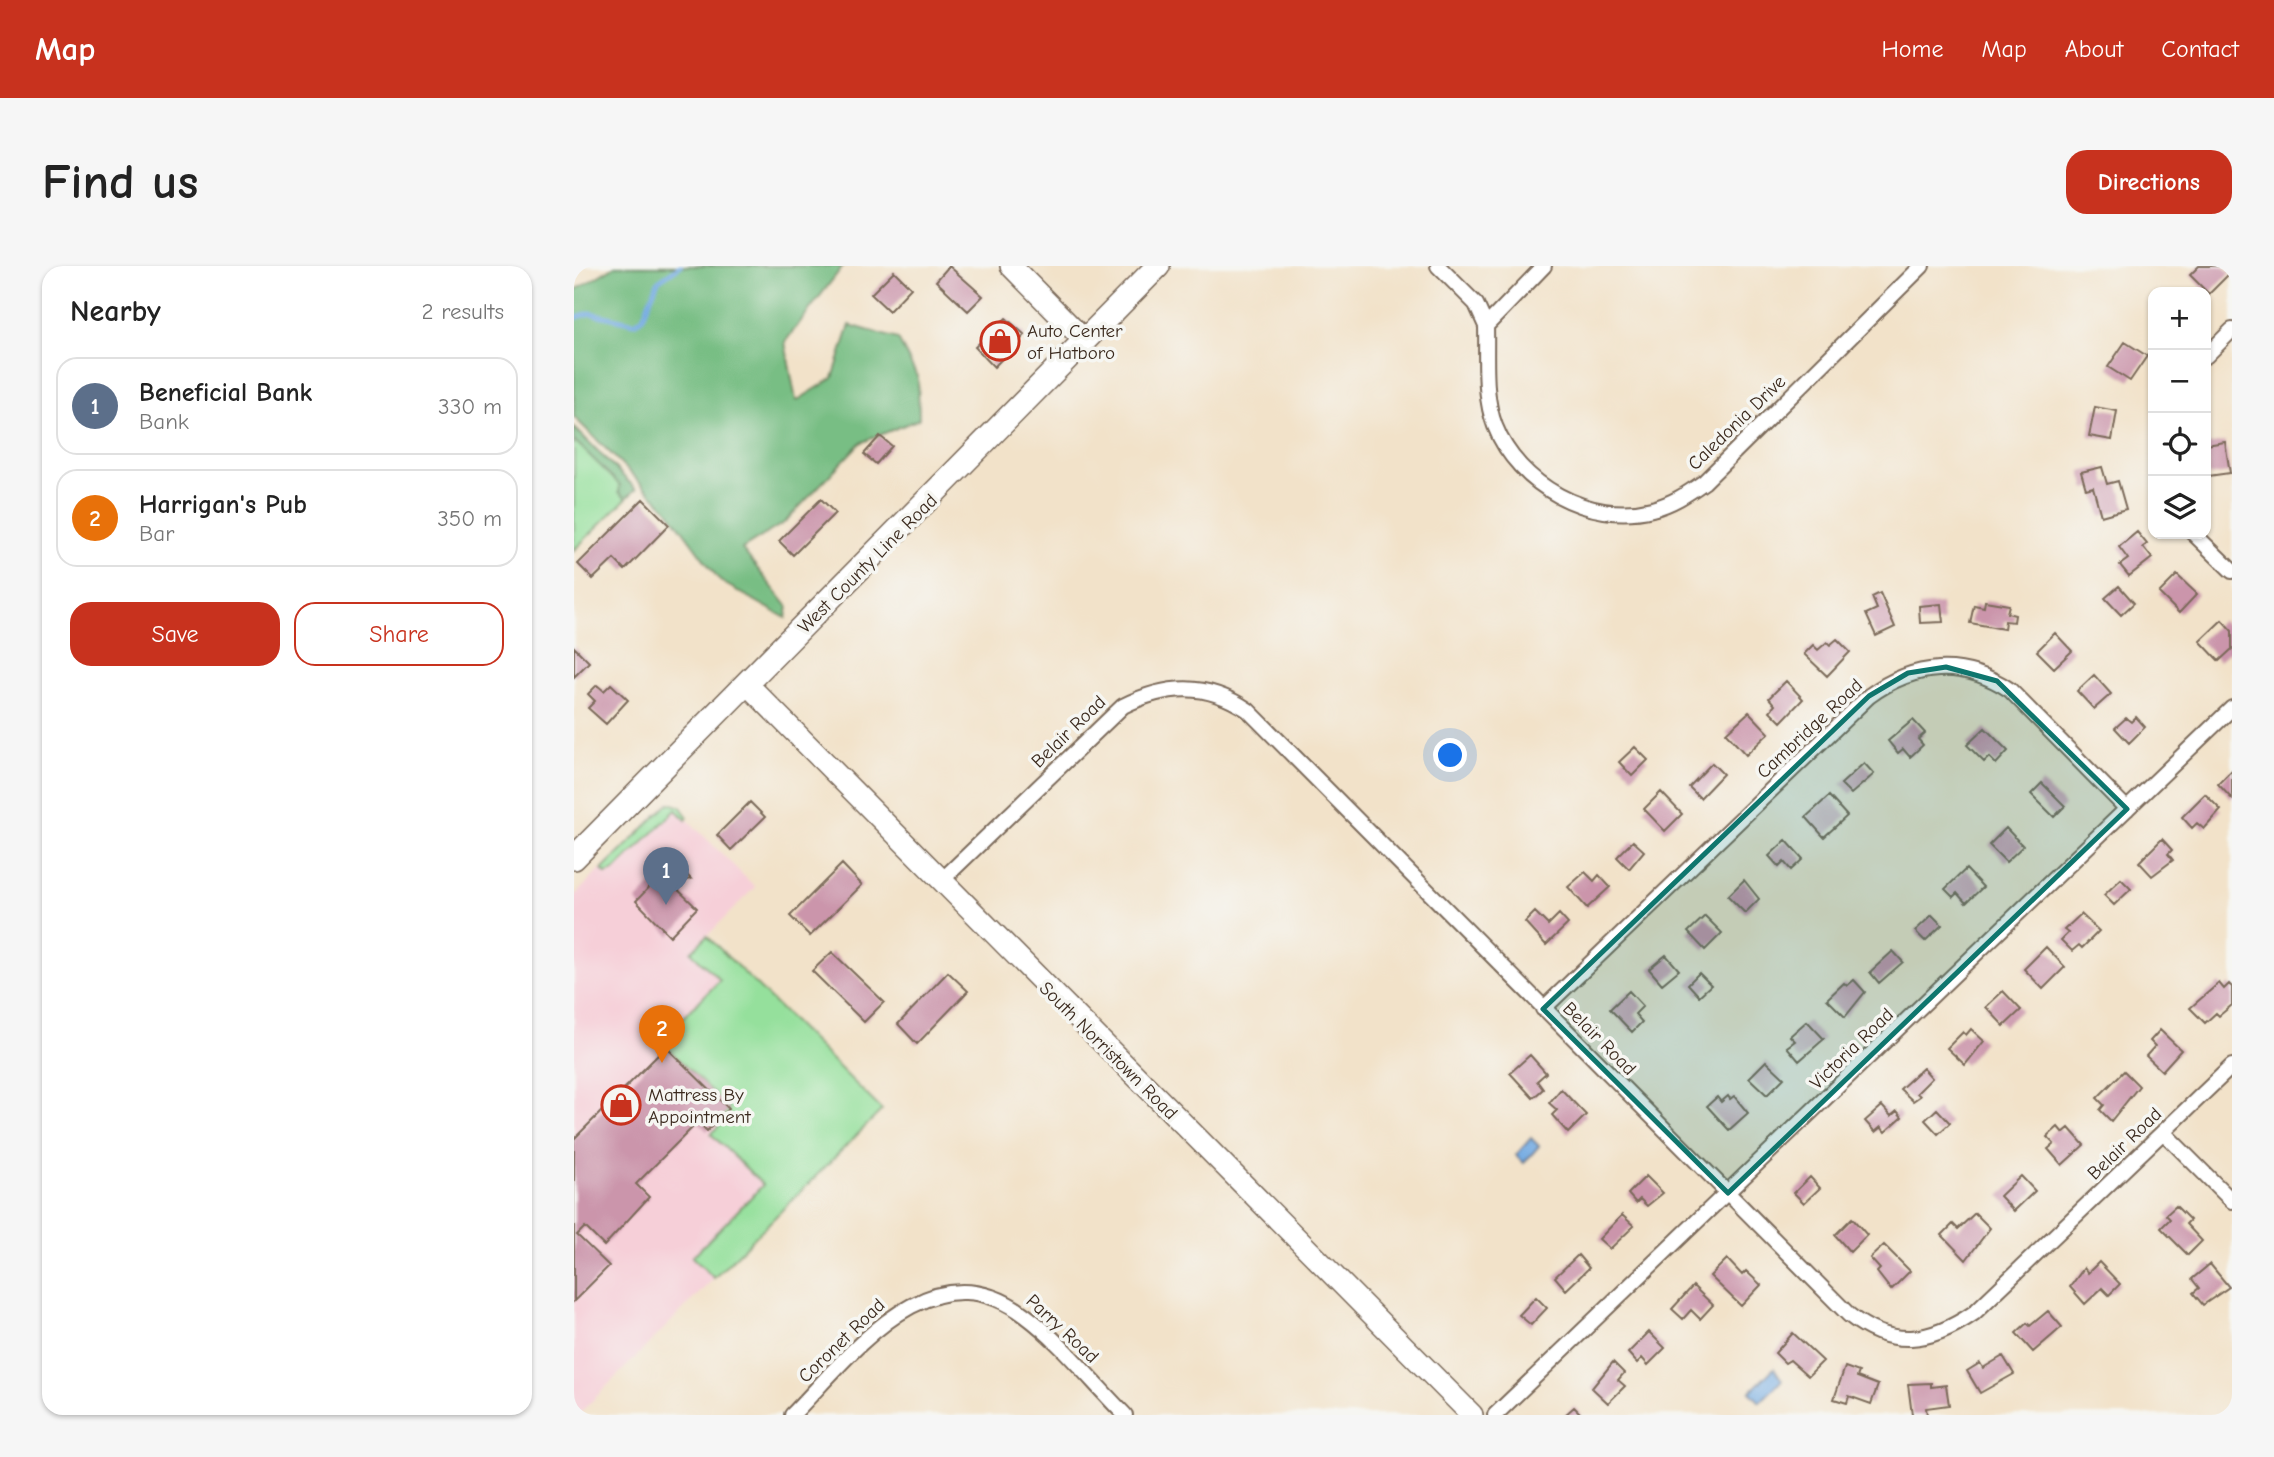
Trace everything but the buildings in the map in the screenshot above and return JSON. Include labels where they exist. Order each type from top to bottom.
[{"type":"main road","name":"West County Line Road","points":[[574,858],[1158,266]]},
{"type":"street","points":[[1011,266],[1085,341]]},
{"type":"street","points":[[1438,266],[1476,304],[1486,326],[1544,266]]},
{"type":"street","name":"Caledonia Drive","points":[[1486,326],[1488,396],[1495,427],[1515,461],[1541,484],[1567,500],[1590,509],[1616,513],[1650,510],[1682,497],[1704,482],[1922,266]]},
{"type":"street","points":[[2211,351],[2232,330]]},
{"type":"street","points":[[2199,539],[2232,571]]},
{"type":"street","name":"Cambridge Road","points":[[1543,1009],[1869,696],[1888,682],[1908,673],[1946,667],[1976,672],[1997,681],[2010,690],[2127,809]]},
{"type":"street","name":"South Norristown Road","points":[[747,684],[1472,1415]]},
{"type":"street","name":"Belair Road","points":[[942,880],[1123,706],[1159,691],[1198,688],[1231,698],[1248,710],[1543,1009],[1863,1326],[1897,1339],[1919,1338],[1955,1326],[1974,1313],[2232,1066]]},
{"type":"street","name":"Victoria Road","points":[[1495,1415],[2232,708]]},
{"type":"street","points":[[2163,1132],[2232,1201]]},
{"type":"street","name":"Parry Road","points":[[921,1301],[947,1294],[970,1294],[1007,1304],[1027,1316],[1123,1415]]},
{"type":"street","name":"Coronet Road","points":[[792,1415],[878,1328],[897,1312],[921,1301]]},
{"type":"highlighted area","points":[[1946,667],[1997,681],[2127,809],[1728,1193],[1543,1009],[1869,696],[1908,673]]},
{"type":"shaded area","points":[[669,801],[755,887],[707,936],[882,1110],[578,1415],[574,1415],[574,896]]},
{"type":"green space","points":[[615,266],[843,266],[785,342],[796,401],[833,378],[850,325],[898,339],[918,378],[919,419],[860,443],[785,522],[742,549],[788,607],[786,618],[720,581],[667,509],[574,417],[574,291]]},
{"type":"green space","points":[[574,427],[636,489],[574,550]]},
{"type":"green space","points":[[574,428],[636,489],[626,498],[619,492],[620,485],[574,440]]},
{"type":"green space","points":[[669,803],[680,806],[688,817],[686,820],[676,810],[614,871],[606,874],[602,870]]},
{"type":"green space","points":[[707,936],[882,1110],[714,1278],[692,1257],[763,1185],[711,1134],[725,1120],[722,1116],[729,1109],[660,1041],[720,980],[691,952]]},
{"type":"water","points":[[1531,1138],[1539,1146],[1524,1163],[1516,1155]]},
{"type":"water","points":[[1774,1368],[1782,1380],[1760,1402],[1750,1392]]},
{"type":"waterway","points":[[574,318],[590,313],[635,323],[643,317],[658,281],[680,266]]},
{"type":"place","name":"Auto Center of Hatboro","points":[[1000,341]]},
{"type":"place","name":"Beneficial Bank","points":[[666,905]]},
{"type":"place","name":"Harrigan's Pub","points":[[662,1063]]},
{"type":"place","name":"Mattress By Appointment","points":[[621,1105]]}]
